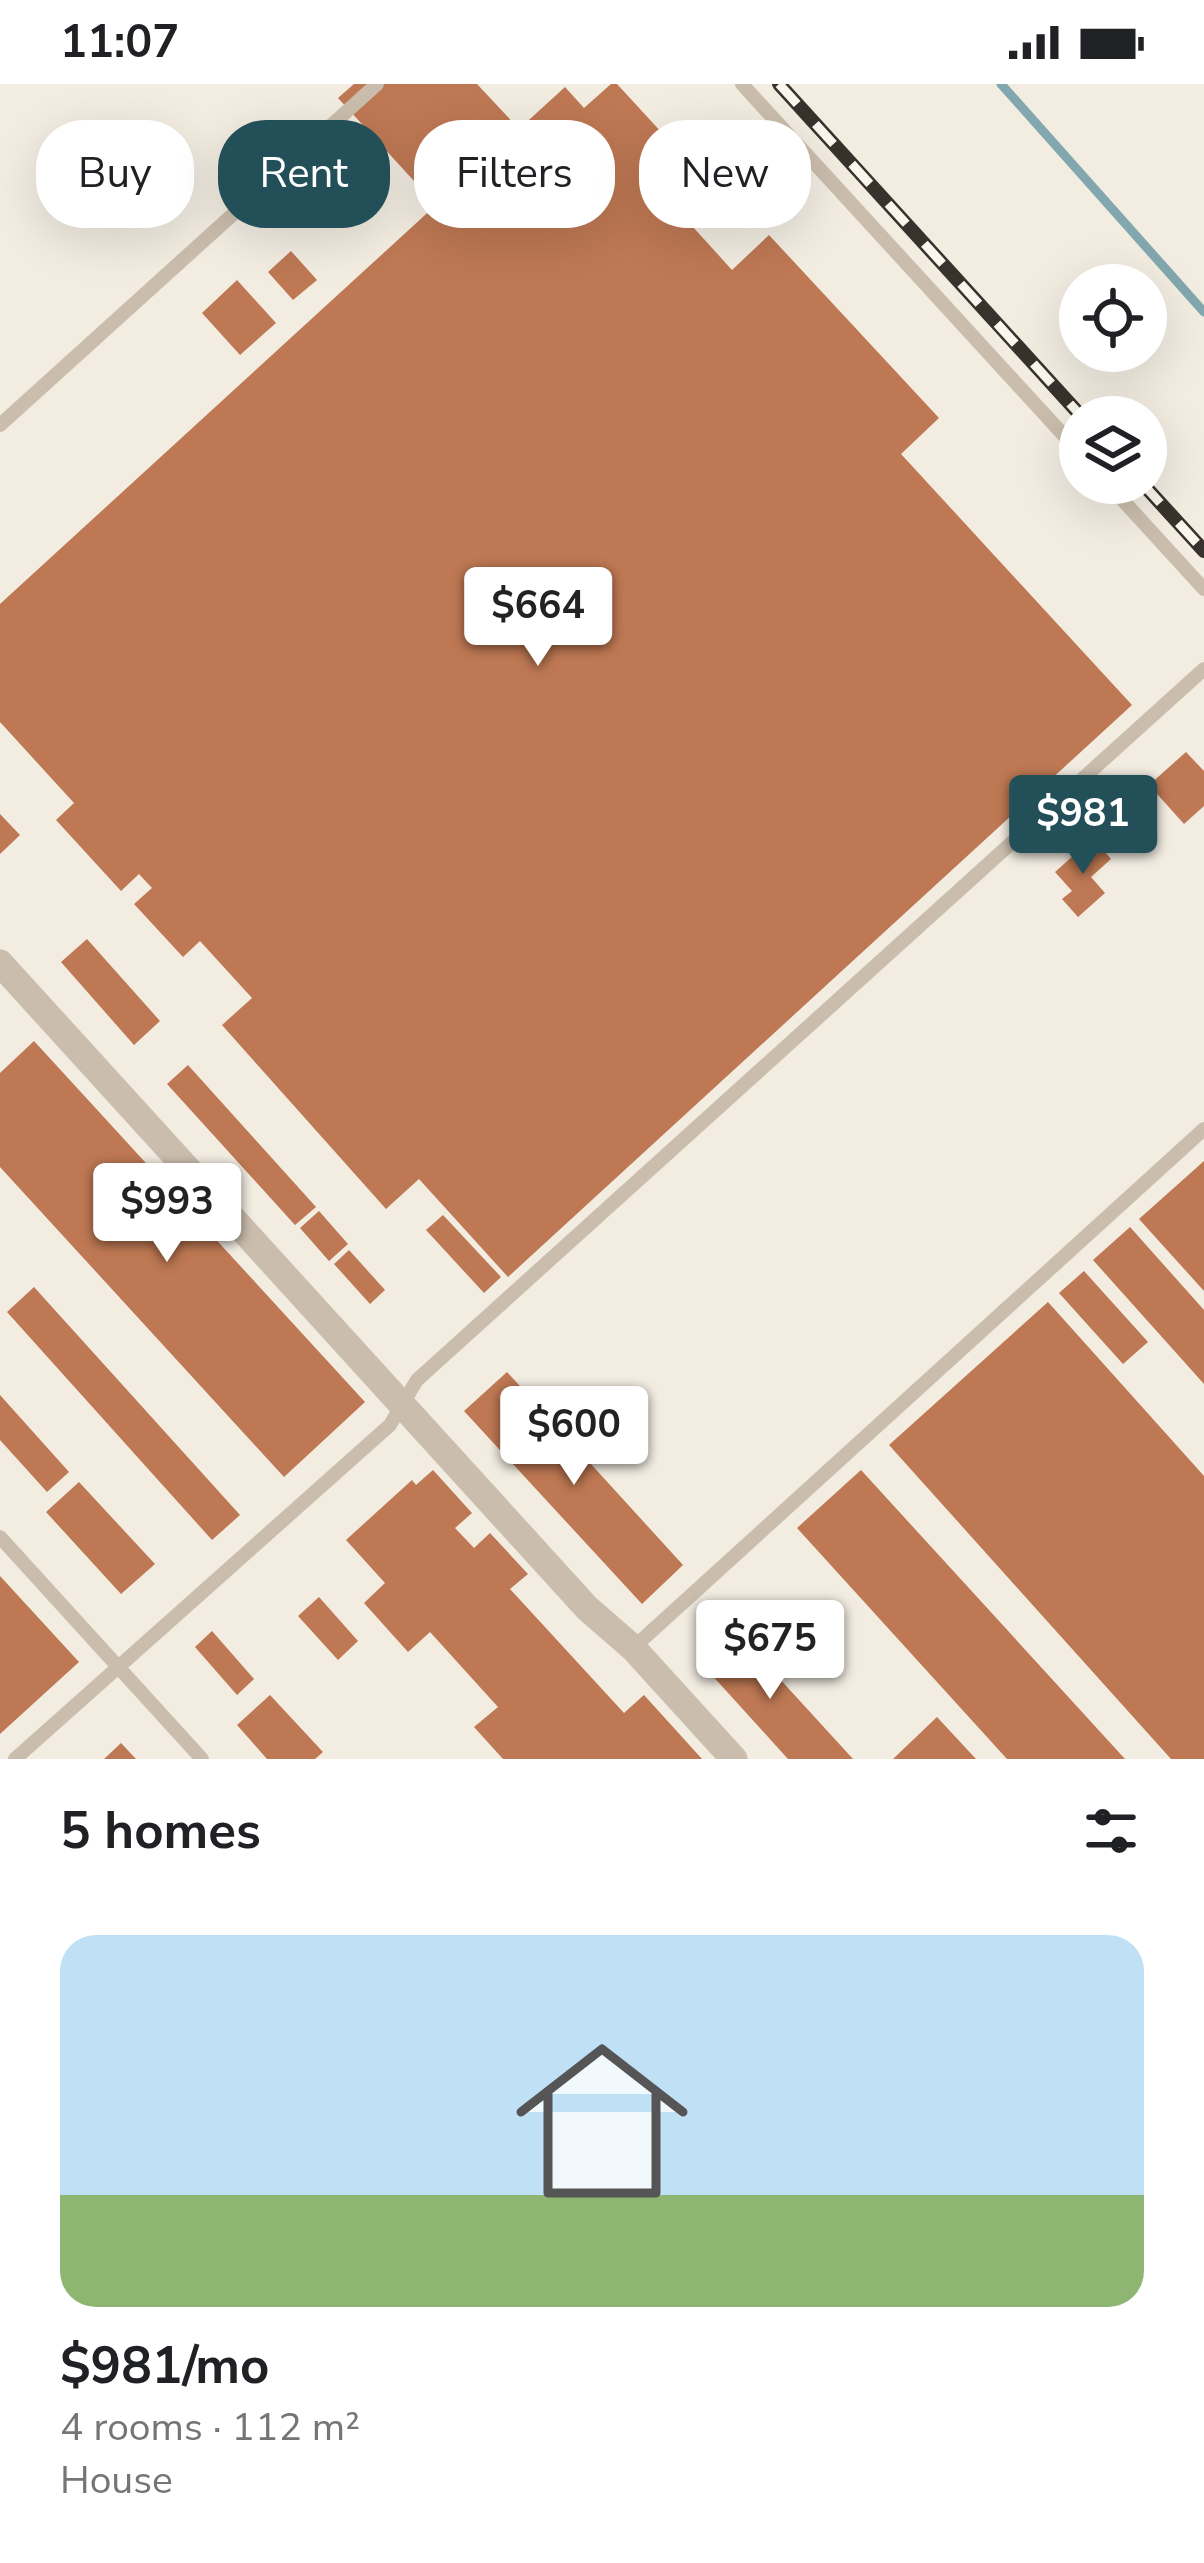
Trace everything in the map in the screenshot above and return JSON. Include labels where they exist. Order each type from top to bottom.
[{"type":"street","points":[[0,963],[586,1608],[633,1648],[734,1759]]},
{"type":"lane","points":[[0,425],[377,84]]},
{"type":"lane","points":[[742,84],[1059,431]]},
{"type":"lane","points":[[1126,504],[1204,589]]},
{"type":"lane","points":[[15,1759],[390,1425],[417,1380],[1204,669]]},
{"type":"lane","points":[[633,1648],[1204,1130]]},
{"type":"lane","points":[[0,1537],[202,1759]]},
{"type":"building","points":[[354,84],[477,84],[511,120],[414,120],[414,181],[390,155],[390,120],[358,120],[338,98]]},
{"type":"building","points":[[617,84],[650,120],[639,120],[639,228],[694,228],[732,270],[769,235],[939,418],[901,454],[1132,705],[508,1277],[419,1179],[386,1209],[222,1025],[252,998],[200,941],[183,957],[134,904],[152,888],[139,874],[121,891],[56,820],[74,803],[0,722],[0,604],[414,225],[615,228],[615,120],[529,120],[565,87],[584,108]]},
{"type":"building","points":[[291,251],[317,280],[293,300],[268,272]]},
{"type":"building","points":[[237,280],[276,323],[240,355],[202,313]]},
{"type":"building","points":[[1186,752],[1204,771],[1204,806],[1184,824],[1149,785]]},
{"type":"building","points":[[0,814],[20,835],[0,854]]},
{"type":"building","points":[[1093,838],[1111,859],[1091,877],[1105,893],[1078,917],[1062,899],[1072,891],[1055,872]]},
{"type":"building","points":[[87,939],[160,1021],[134,1045],[61,962]]},
{"type":"building","points":[[34,1041],[365,1402],[284,1477],[0,1167],[0,1073]]},
{"type":"building","points":[[188,1065],[316,1207],[295,1225],[167,1084]]},
{"type":"building","points":[[1204,1161],[1204,1291],[1139,1219]]},
{"type":"building","points":[[319,1211],[348,1244],[329,1261],[300,1228]]},
{"type":"building","points":[[443,1215],[501,1277],[484,1293],[426,1230]]},
{"type":"building","points":[[1130,1227],[1204,1310],[1204,1384],[1093,1260]]},
{"type":"building","points":[[349,1250],[385,1290],[370,1304],[334,1264]]},
{"type":"building","points":[[1084,1271],[1148,1342],[1123,1364],[1059,1293]]},
{"type":"building","points":[[34,1287],[240,1515],[212,1540],[7,1312]]},
{"type":"building","points":[[1048,1302],[1204,1476],[1204,1759],[1171,1759],[889,1445]]},
{"type":"building","points":[[507,1372],[683,1565],[642,1604],[464,1411]]},
{"type":"building","points":[[0,1395],[69,1472],[47,1492],[0,1440]]},
{"type":"building","points":[[433,1470],[472,1513],[455,1528],[474,1548],[490,1533],[528,1574],[510,1589],[624,1713],[644,1695],[702,1759],[503,1759],[474,1727],[498,1707],[430,1632],[408,1652],[364,1603],[385,1583],[346,1540],[412,1480],[416,1485]]},
{"type":"building","points":[[861,1470],[1125,1759],[1007,1759],[797,1528]]},
{"type":"building","points":[[79,1482],[155,1564],[121,1594],[46,1512]]},
{"type":"building","points":[[0,1576],[79,1662],[0,1734]]},
{"type":"building","points":[[319,1597],[358,1641],[338,1660],[298,1616]]},
{"type":"building","points":[[735,1630],[853,1759],[788,1759],[700,1662]]},
{"type":"building","points":[[212,1631],[254,1679],[237,1695],[195,1647]]},
{"type":"building","points":[[270,1695],[323,1752],[315,1759],[267,1759],[237,1725]]},
{"type":"building","points":[[937,1717],[976,1759],[893,1759]]},
{"type":"building","points":[[121,1743],[136,1759],[104,1759]]},
{"type":"waterway","points":[[1001,84],[1204,312]]},
{"type":"railway","points":[[779,84],[1063,396]]},
{"type":"railway","points":[[1161,504],[1204,551]]}]
